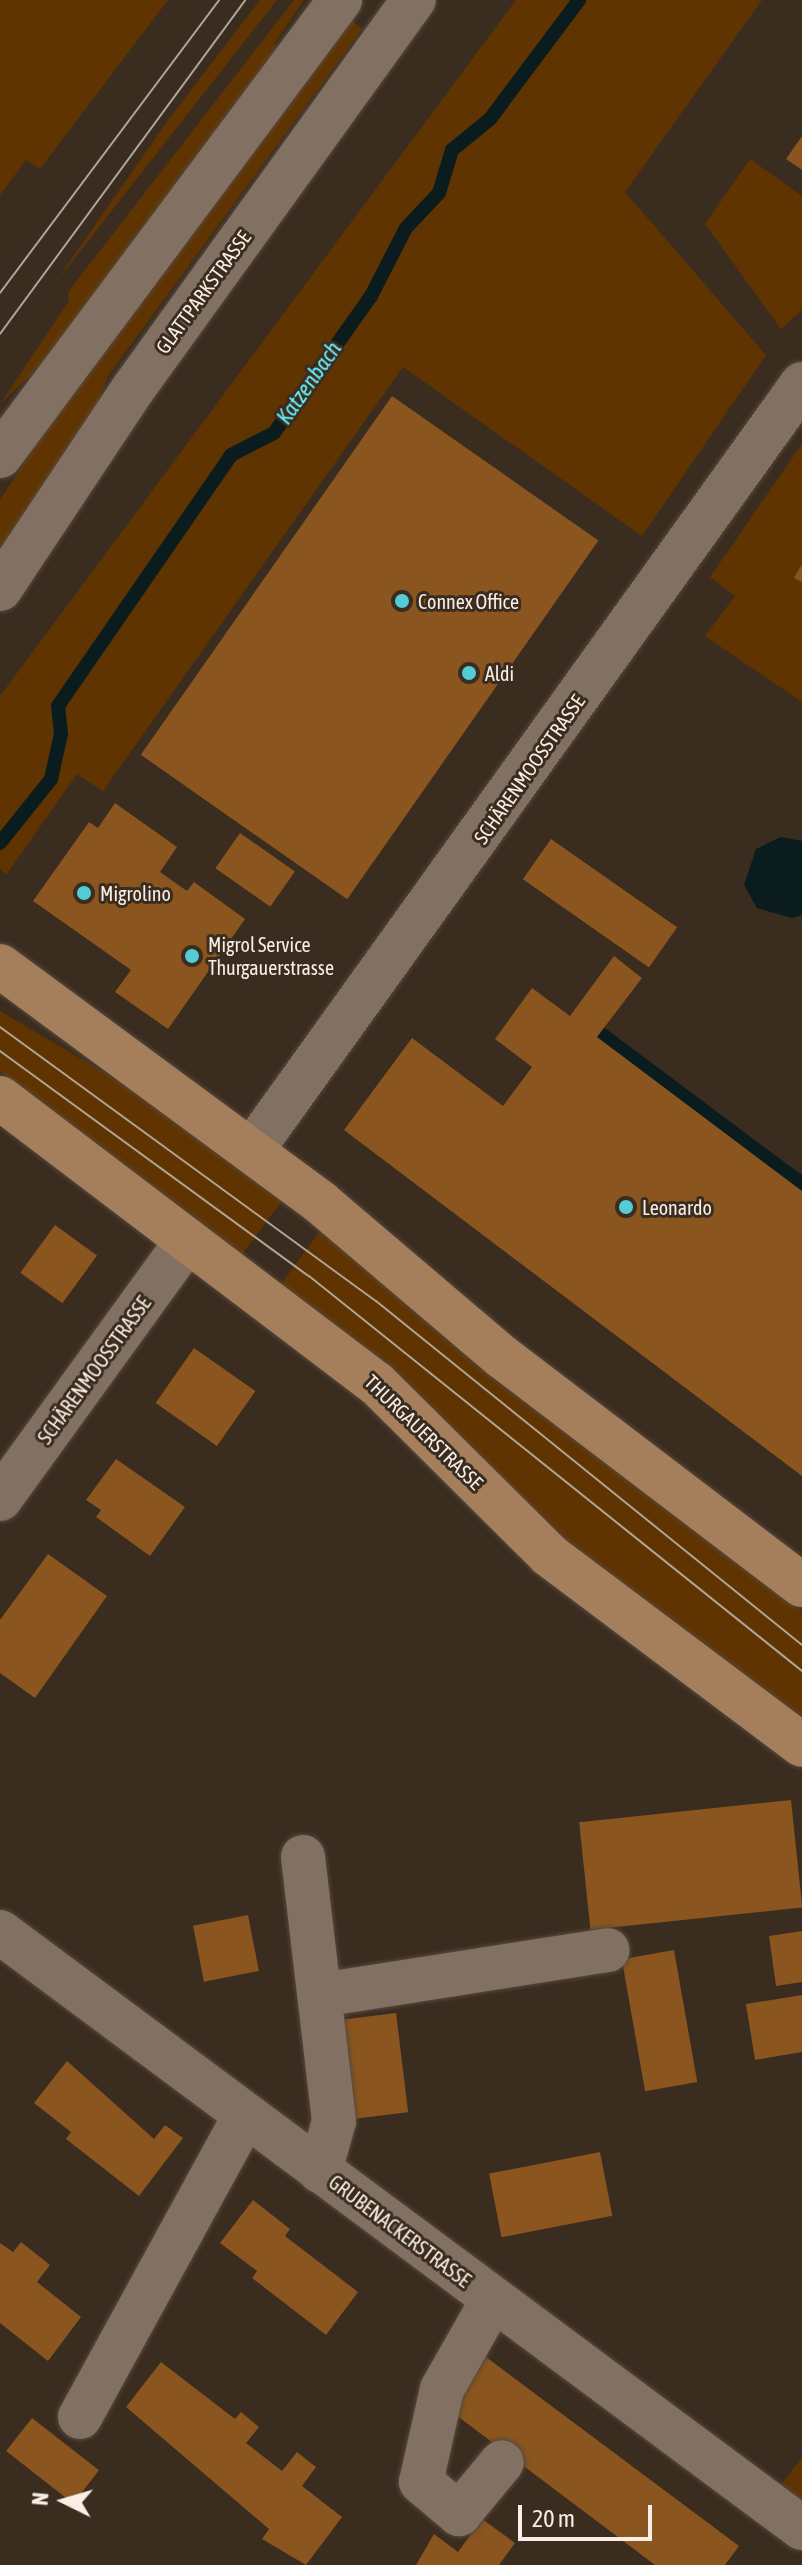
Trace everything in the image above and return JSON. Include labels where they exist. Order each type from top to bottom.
[{"type":"main road","points":[[0,966],[252,1150],[501,1356],[802,1585]]},
{"type":"main road","name":"THURGAUERSTRASSE","points":[[0,1098],[376,1383],[549,1555],[802,1745]]},
{"type":"street","points":[[0,456],[340,0]]},
{"type":"street","name":"GLATTPARKSTRASSE","points":[[0,589],[133,389],[414,0]]},
{"type":"street","name":"SCHÄRENMOOSSTRASSE","points":[[252,1150],[802,384]]},
{"type":"street","name":"SCHÄRENMOOSSTRASSE","points":[[0,1499],[187,1241]]},
{"type":"street","points":[[303,1857],[334,2121],[320,2171]]},
{"type":"street","name":"GRUBENACKERSTRASSE","points":[[0,1932],[492,2301],[802,2528]]},
{"type":"street","points":[[321,1995],[607,1950]]},
{"type":"street","points":[[80,2417],[245,2116]]},
{"type":"street","points":[[492,2301],[442,2389],[421,2482],[459,2514],[502,2462]]},
{"type":"shaded area","points":[[0,0],[168,0],[40,169],[26,160],[0,195]]},
{"type":"shaded area","points":[[260,0],[277,0],[52,287],[168,120]]},
{"type":"shaded area","points":[[294,0],[304,0],[274,44],[282,50],[47,360],[0,404],[69,301],[68,292]]},
{"type":"shaded area","points":[[516,0],[762,0],[625,192],[766,355],[642,536],[403,367],[103,791],[77,774],[6,875],[0,868],[0,696]]},
{"type":"shaded area","points":[[347,16],[362,29],[108,376],[85,438],[0,553],[0,500],[78,379]]},
{"type":"shaded area","points":[[750,159],[802,196],[802,310],[781,329],[705,224]]},
{"type":"shaded area","points":[[802,444],[802,564],[795,578],[802,582],[802,702],[705,636],[735,596],[710,577]]},
{"type":"shaded area","points":[[781,837],[802,841],[802,915],[792,918],[757,908],[744,885],[756,849]]},
{"type":"shaded area","points":[[0,1011],[136,1091],[282,1201],[241,1256],[0,1071]]},
{"type":"shaded area","points":[[320,1231],[481,1369],[802,1612],[802,1720],[579,1551],[281,1284]]},
{"type":"shaded area","points":[[802,2457],[802,2507],[778,2489]]},
{"type":"building","points":[[802,136],[802,170],[786,159]]},
{"type":"building","name":"Connex Office","points":[[392,396],[598,541],[347,899],[141,755]]},
{"type":"building","points":[[802,564],[802,582],[794,578]]},
{"type":"building","points":[[115,803],[177,847],[160,872],[187,891],[194,882],[245,919],[168,1029],[115,992],[131,970],[33,901],[89,822],[98,828]]},
{"type":"building","points":[[240,833],[295,871],[270,907],[215,868]]},
{"type":"building","points":[[551,839],[677,927],[649,967],[523,879]]},
{"type":"building","name":"Leonardo","points":[[614,956],[642,978],[597,1037],[802,1191],[802,1476],[344,1130],[412,1038],[503,1106],[532,1067],[495,1039],[532,988],[570,1016]]},
{"type":"building","points":[[55,1225],[97,1256],[62,1303],[20,1273]]},
{"type":"building","points":[[194,1348],[255,1391],[217,1446],[156,1403]]},
{"type":"building","points":[[116,1459],[185,1507],[150,1556],[96,1517],[101,1510],[86,1500]]},
{"type":"building","points":[[48,1554],[107,1596],[35,1698],[0,1673],[0,1620]]},
{"type":"building","points":[[791,1800],[802,1907],[590,1930],[579,1822]]},
{"type":"building","points":[[248,1915],[259,1971],[204,1982],[193,1926]]},
{"type":"building","points":[[802,1931],[802,1982],[776,1986],[769,1936]]},
{"type":"building","points":[[674,1950],[697,2082],[645,2091],[622,1959]]},
{"type":"building","points":[[802,1995],[802,2052],[755,2060],[746,2004]]},
{"type":"building","points":[[396,2013],[408,2112],[349,2120],[336,2020]]},
{"type":"building","points":[[67,2061],[154,2139],[165,2125],[183,2138],[139,2196],[66,2139],[71,2132],[34,2103]]},
{"type":"building","points":[[600,2152],[612,2216],[501,2237],[489,2174]]},
{"type":"building","points":[[253,2200],[290,2229],[285,2236],[358,2292],[326,2335],[252,2278],[257,2271],[220,2243]]},
{"type":"building","points":[[21,2242],[50,2265],[37,2282],[81,2317],[48,2361],[0,2323],[0,2243],[13,2252]]},
{"type":"building","points":[[478,2351],[739,2546],[725,2565],[655,2565],[440,2403]]},
{"type":"building","points":[[161,2362],[235,2419],[241,2412],[259,2427],[246,2443],[282,2471],[297,2452],[316,2467],[302,2486],[342,2517],[306,2565],[262,2539],[269,2529],[126,2407]]},
{"type":"building","points":[[32,2418],[99,2470],[73,2503],[6,2451]]},
{"type":"building","points":[[482,2519],[515,2543],[499,2565],[416,2565],[434,2534],[458,2552]]},
{"type":"waterway","name":"Katzenbach","points":[[0,843],[51,779],[61,734],[58,706],[231,455],[274,433],[371,296],[406,228],[439,193],[452,150],[490,119],[579,0]]},
{"type":"waterway","points":[[600,1033],[802,1184]]},
{"type":"tram line","points":[[0,293],[219,0]]},
{"type":"tram line","points":[[0,334],[245,0]]},
{"type":"tram line","points":[[0,1027],[376,1301],[802,1645]]},
{"type":"tram line","points":[[0,1051],[309,1276],[802,1671]]},
{"type":"place","name":"Connex Office","points":[[402,601]]},
{"type":"place","name":"Aldi","points":[[469,673]]},
{"type":"place","name":"Migrolino","points":[[84,893]]},
{"type":"place","name":"Migrol Service Thurgauerstrasse","points":[[192,956]]},
{"type":"place","name":"Leonardo","points":[[626,1207]]}]
